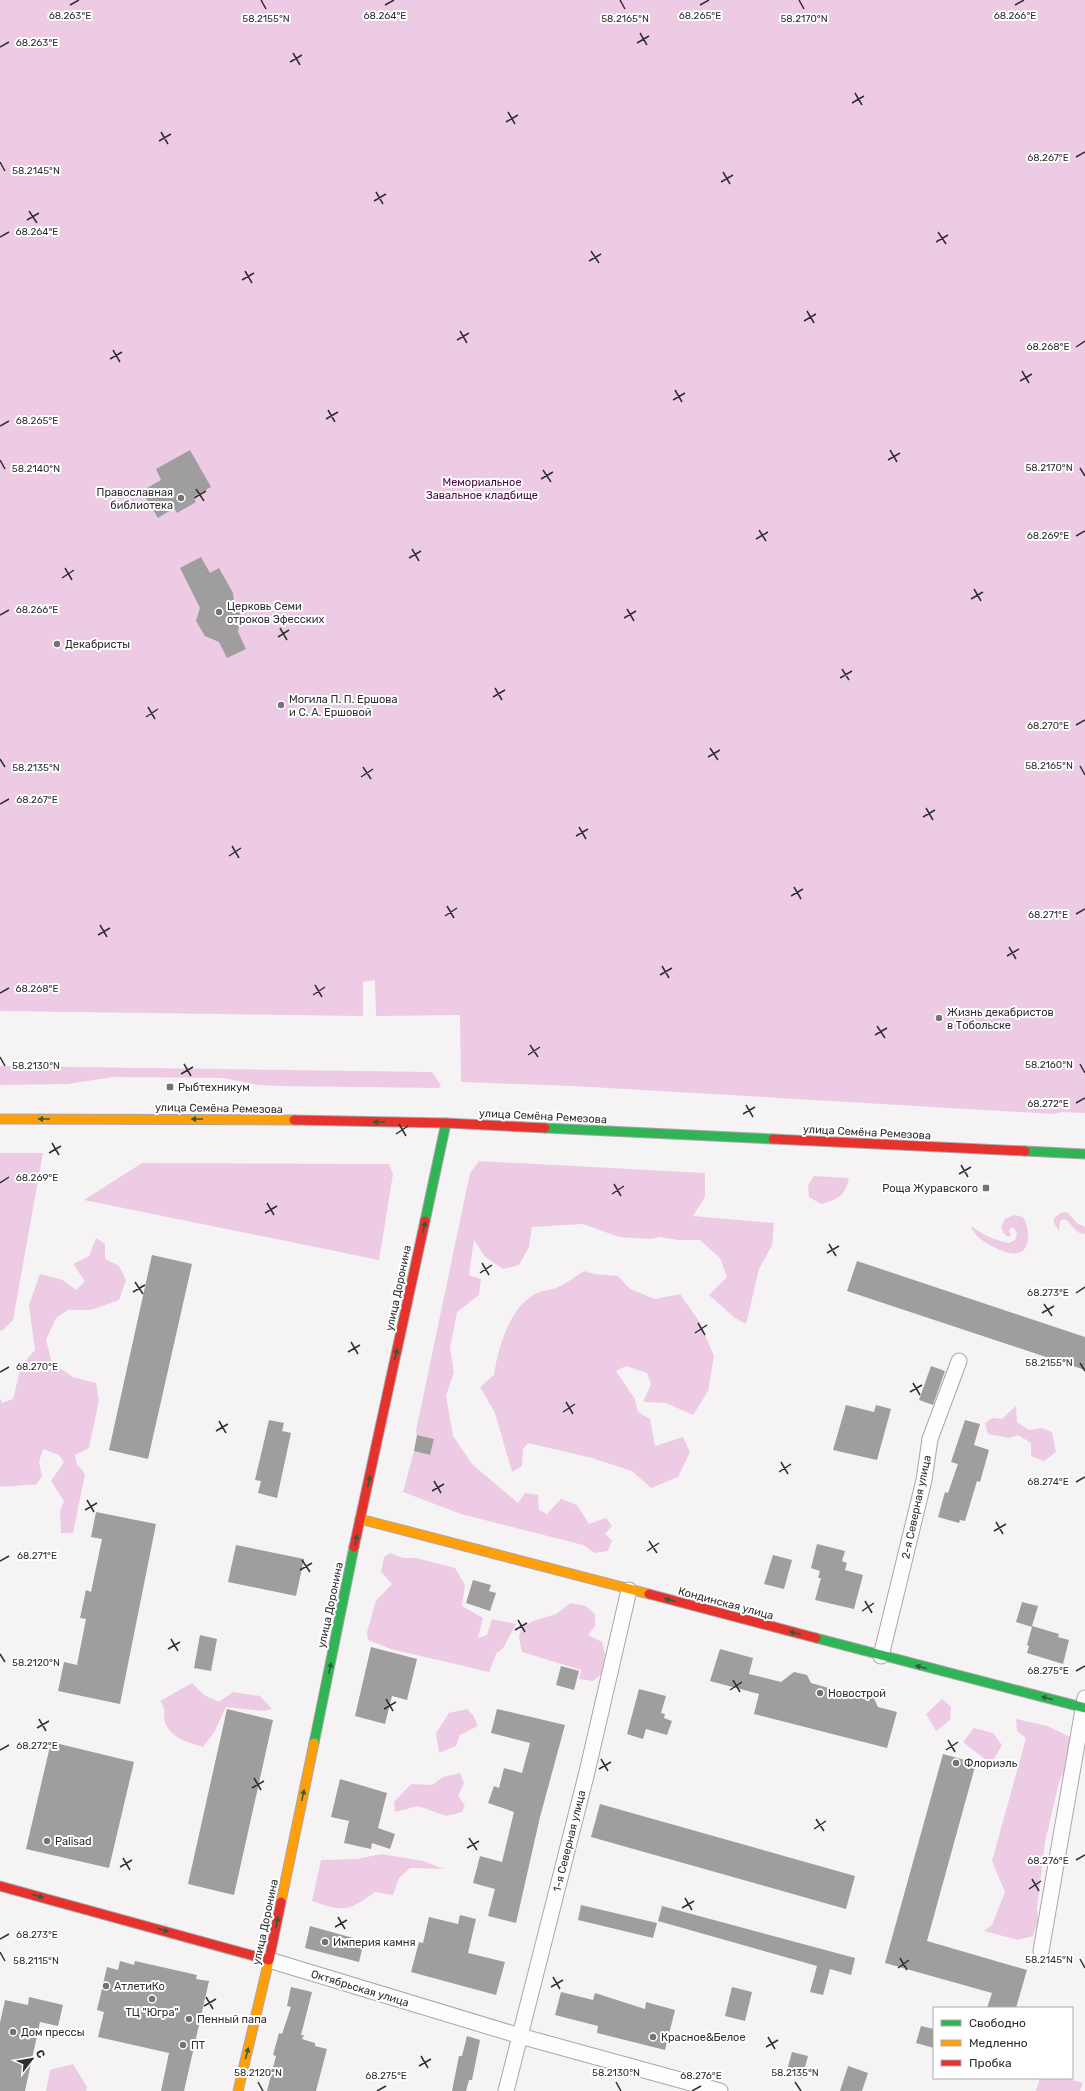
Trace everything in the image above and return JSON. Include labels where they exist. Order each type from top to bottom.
[{"type":"main road","name":"улица Семёна Ремезова","points":[[0,1119],[205,1119],[446,1123],[1085,1154]]},
{"type":"main road","name":"улица Доронина","points":[[238,2091],[269,1960],[360,1519],[446,1123]]},
{"type":"main road","name":"Кондинская улица","points":[[360,1519],[881,1656],[1084,1704]]},
{"type":"main road","name":"Октябрьская улица","points":[[0,1886],[269,1960]]},
{"type":"street","name":"2-я Северная улица","points":[[881,1656],[924,1480],[930,1439],[959,1362]]},
{"type":"street","name":"1-я Северная улица","points":[[506,2091],[587,1772],[629,1590]]},
{"type":"street","points":[[1041,1951],[1084,1704]]},
{"type":"street","name":"Октябрьская улица","points":[[269,1960],[520,2036],[720,2091]]},
{"type":"green space","name":"Мемориальное Завальное кладбище","points":[[0,0],[1085,0],[1085,1113],[1062,1112],[1054,1114],[573,1086],[461,1082],[460,1015],[376,1016],[375,980],[363,982],[363,1016],[0,1011]]},
{"type":"green space","points":[[0,1066],[432,1072],[441,1085],[439,1088],[280,1086],[258,1085],[222,1078],[113,1077],[68,1084],[0,1085]]},
{"type":"green space","points":[[0,1153],[43,1153],[13,1320],[2,1331],[0,1330]]},
{"type":"green space","points":[[479,1161],[705,1173],[705,1197],[693,1216],[774,1223],[772,1245],[759,1269],[746,1324],[735,1318],[709,1295],[727,1277],[720,1258],[700,1240],[678,1240],[660,1237],[650,1239],[619,1237],[583,1224],[532,1227],[529,1247],[519,1265],[503,1269],[485,1257],[474,1240],[469,1275],[481,1279],[479,1295],[457,1312],[450,1348],[454,1372],[446,1396],[453,1436],[472,1464],[518,1503],[525,1493],[538,1495],[539,1510],[547,1514],[561,1499],[577,1505],[589,1524],[606,1518],[612,1526],[605,1534],[612,1540],[608,1551],[595,1553],[583,1545],[461,1514],[403,1492],[414,1451],[430,1455],[434,1439],[417,1435],[416,1431],[470,1173]]},
{"type":"green space","points":[[142,1163],[389,1164],[393,1174],[379,1260],[84,1200]]},
{"type":"green space","points":[[814,1176],[849,1178],[843,1193],[840,1196],[821,1204],[809,1197],[808,1185]]},
{"type":"green space","points":[[1067,1212],[1077,1223],[1085,1227],[1085,1234],[1078,1232],[1064,1219],[1060,1221],[1059,1231],[1054,1223],[1054,1218],[1061,1213]]},
{"type":"green space","points":[[1014,1215],[1023,1217],[1026,1222],[1028,1235],[1026,1247],[1017,1253],[1005,1252],[993,1247],[976,1235],[971,1226],[989,1237],[1009,1243],[1015,1240],[1017,1234],[1015,1229],[1012,1227],[1009,1230],[1011,1235],[1009,1237],[1004,1234],[1001,1227],[1005,1219]]},
{"type":"green space","points":[[96,1238],[105,1244],[105,1259],[119,1266],[126,1280],[119,1300],[91,1310],[68,1310],[56,1318],[46,1340],[52,1363],[73,1377],[96,1383],[99,1400],[89,1448],[75,1455],[77,1464],[85,1474],[73,1533],[61,1533],[60,1511],[64,1501],[51,1481],[64,1462],[59,1455],[43,1449],[39,1462],[42,1476],[36,1485],[9,1487],[0,1486],[0,1398],[2,1403],[13,1399],[21,1366],[35,1350],[29,1305],[40,1274],[63,1280],[76,1290],[85,1281],[73,1264],[89,1256]]},
{"type":"green space","points":[[584,1271],[594,1274],[618,1276],[630,1289],[655,1299],[680,1294],[699,1321],[714,1356],[708,1391],[693,1415],[666,1403],[643,1402],[651,1384],[647,1373],[626,1366],[616,1371],[635,1399],[638,1412],[650,1419],[655,1446],[683,1437],[690,1452],[678,1477],[651,1488],[632,1471],[592,1458],[528,1443],[523,1449],[522,1466],[512,1472],[495,1413],[480,1387],[494,1375],[502,1340],[519,1307],[537,1293],[558,1287]]},
{"type":"green space","points":[[1016,1406],[1017,1422],[1029,1430],[1042,1428],[1052,1432],[1056,1452],[1044,1461],[1031,1456],[1031,1443],[1018,1435],[1009,1438],[988,1434],[985,1423],[992,1418],[1002,1419]]},
{"type":"green space","points":[[390,1553],[403,1558],[416,1558],[455,1568],[465,1585],[462,1606],[483,1618],[478,1638],[487,1635],[492,1619],[516,1624],[504,1647],[496,1654],[489,1672],[391,1649],[368,1640],[367,1632],[376,1601],[392,1584],[381,1572],[384,1557]]},
{"type":"green space","points":[[571,1603],[586,1606],[595,1614],[595,1626],[588,1635],[602,1642],[605,1654],[602,1674],[593,1681],[579,1679],[581,1670],[522,1652],[519,1637],[521,1628],[533,1621],[556,1614]]},
{"type":"green space","points":[[192,1683],[204,1695],[219,1702],[233,1692],[260,1696],[272,1709],[262,1711],[226,1707],[215,1731],[203,1747],[181,1739],[171,1732],[165,1722],[164,1708],[160,1701]]},
{"type":"green space","points":[[942,1699],[951,1707],[950,1720],[936,1731],[926,1714]]},
{"type":"green space","points":[[467,1709],[473,1715],[478,1726],[460,1735],[456,1746],[439,1753],[436,1733],[449,1713]]},
{"type":"green space","points":[[1016,1719],[1047,1726],[1070,1737],[1067,1765],[1059,1782],[1045,1842],[1037,1908],[1038,1921],[1033,1936],[1018,1940],[984,1931],[992,1925],[1005,1892],[992,1861],[1026,1738],[1017,1731]]},
{"type":"green space","points":[[974,1728],[993,1733],[1002,1745],[991,1764],[963,1742]]},
{"type":"green space","points":[[460,1773],[464,1783],[458,1796],[465,1805],[462,1812],[446,1816],[418,1806],[395,1812],[394,1802],[411,1784],[432,1785],[443,1777]]},
{"type":"green space","points":[[381,1854],[423,1861],[444,1869],[410,1868],[399,1878],[393,1895],[375,1892],[351,1907],[331,1907],[312,1901],[321,1860],[357,1859]]},
{"type":"green space","points":[[73,2064],[87,2087],[86,2091],[46,2091],[50,2070]]},
{"type":"green space","points":[[1040,2079],[1068,2079],[1083,2083],[1080,2091],[1036,2091]]},
{"type":"building","points":[[190,450],[211,487],[193,497],[196,502],[177,513],[174,508],[158,518],[142,491],[161,480],[156,469]]},
{"type":"building","name":"Церковь Семи отроков Эфесских","points":[[201,557],[210,573],[219,568],[233,593],[234,602],[241,616],[238,632],[246,649],[227,658],[219,642],[205,636],[196,621],[200,608],[180,568]]},
{"type":"building","points":[[152,1255],[192,1264],[148,1459],[109,1450]]},
{"type":"building","points":[[857,1261],[1085,1337],[1085,1370],[847,1291]]},
{"type":"building","points":[[931,1366],[945,1371],[933,1405],[919,1400]]},
{"type":"building","points":[[846,1405],[874,1412],[876,1405],[891,1409],[877,1460],[833,1450]]},
{"type":"building","points":[[269,1420],[284,1423],[282,1431],[291,1433],[277,1498],[258,1493],[261,1481],[255,1480]]},
{"type":"building","points":[[965,1420],[980,1424],[974,1445],[989,1450],[980,1482],[977,1481],[965,1521],[960,1520],[959,1523],[938,1517],[945,1492],[948,1493],[958,1464],[951,1462]]},
{"type":"building","points":[[417,1435],[434,1439],[430,1455],[414,1451]]},
{"type":"building","points":[[96,1512],[156,1524],[120,1704],[58,1691],[64,1662],[77,1665],[86,1619],[80,1618],[86,1590],[91,1592],[102,1539],[91,1537]]},
{"type":"building","points":[[817,1544],[845,1551],[842,1561],[847,1563],[845,1570],[863,1575],[854,1609],[815,1600],[821,1578],[818,1578],[820,1571],[811,1568]]},
{"type":"building","points":[[236,1545],[304,1559],[296,1596],[228,1582]]},
{"type":"building","points":[[773,1555],[792,1560],[784,1589],[764,1584]]},
{"type":"building","points":[[473,1580],[491,1585],[489,1591],[496,1593],[490,1611],[466,1603]]},
{"type":"building","points":[[1022,1602],[1038,1606],[1032,1626],[1059,1634],[1058,1637],[1069,1640],[1063,1664],[1027,1653],[1029,1646],[1027,1645],[1032,1627],[1016,1622]]},
{"type":"building","points":[[200,1635],[217,1639],[211,1671],[194,1668]]},
{"type":"building","points":[[371,1647],[417,1659],[407,1700],[392,1696],[385,1724],[355,1716]]},
{"type":"building","points":[[720,1649],[753,1658],[749,1674],[781,1682],[794,1672],[807,1675],[811,1683],[850,1694],[857,1689],[871,1692],[878,1707],[897,1712],[887,1748],[754,1714],[759,1694],[710,1681]]},
{"type":"building","points":[[561,1666],[579,1671],[574,1690],[556,1685]]},
{"type":"building","points":[[639,1689],[666,1696],[661,1713],[665,1714],[664,1718],[672,1721],[667,1735],[646,1729],[643,1739],[627,1734]]},
{"type":"building","points":[[227,1709],[273,1720],[234,1895],[188,1884]]},
{"type":"building","points":[[497,1709],[565,1725],[540,1817],[516,1923],[488,1916],[495,1889],[473,1883],[480,1856],[502,1862],[514,1812],[488,1803],[494,1786],[499,1788],[504,1768],[522,1773],[530,1743],[491,1733]]},
{"type":"building","points":[[51,1742],[134,1762],[109,1868],[26,1849]]},
{"type":"building","points":[[943,1754],[976,1763],[927,1941],[1027,1970],[1016,2007],[987,2007],[992,1993],[885,1963]]},
{"type":"building","points":[[340,1779],[387,1793],[378,1828],[395,1834],[390,1849],[372,1843],[371,1849],[344,1843],[349,1821],[331,1817]]},
{"type":"building","points":[[600,1804],[855,1876],[846,1909],[591,1837]]},
{"type":"building","points":[[581,1905],[657,1923],[653,1938],[578,1920]]},
{"type":"building","points":[[662,1906],[855,1958],[851,1975],[830,1969],[823,1995],[810,1992],[817,1966],[658,1921]]},
{"type":"building","points":[[460,1915],[476,1919],[468,1953],[505,1962],[496,1995],[411,1972],[419,1942],[423,1943],[429,1917],[458,1924]]},
{"type":"building","points":[[310,1926],[364,1941],[359,1962],[305,1948]]},
{"type":"building","name":"ТЦ \"Югра\"","points":[[120,1961],[134,1965],[135,1961],[197,1975],[196,1979],[209,1981],[184,2091],[161,2091],[169,2053],[98,2037],[104,2012],[97,2010],[107,1967],[118,1970]]},
{"type":"building","points":[[291,1987],[312,1992],[301,2035],[304,2035],[302,2039],[315,2043],[315,2046],[327,2049],[316,2091],[267,2091],[276,2056],[273,2055],[279,2033],[282,2034],[291,2007],[287,2006]]},
{"type":"building","points":[[732,1987],[752,1992],[745,2021],[725,2016]]},
{"type":"building","points":[[561,1992],[593,2000],[595,1993],[645,2009],[646,2002],[675,2010],[665,2050],[597,2033],[598,2026],[555,2015]]},
{"type":"building","points":[[29,1997],[63,2005],[58,2026],[40,2022],[25,2091],[0,2091],[0,2023],[5,2000],[28,2005]]},
{"type":"building","points":[[921,2026],[933,2029],[933,2048],[916,2043]]},
{"type":"building","points":[[467,2036],[480,2040],[472,2080],[469,2080],[466,2091],[452,2091],[459,2056],[462,2056]]},
{"type":"building","points":[[792,2052],[808,2056],[802,2078],[786,2074]]},
{"type":"building","points":[[848,2066],[868,2073],[862,2091],[840,2091]]},
{"type":"traffic: fast","points":[[425,1221],[446,1123]]},
{"type":"traffic: fast","points":[[545,1128],[773,1139]]},
{"type":"traffic: fast","points":[[1025,1151],[1085,1154]]},
{"type":"traffic: fast","points":[[314,1743],[354,1547]]},
{"type":"traffic: fast","points":[[816,1638],[1085,1708]]},
{"type":"traffic: slow","points":[[0,1119],[294,1120]]},
{"type":"traffic: slow","points":[[360,1519],[649,1594]]},
{"type":"traffic: slow","points":[[281,1902],[314,1743]]},
{"type":"traffic: slow","points":[[238,2091],[269,1960]]},
{"type":"traffic: jam","points":[[294,1120],[446,1123],[545,1128]]},
{"type":"traffic: jam","points":[[773,1139],[1025,1151]]},
{"type":"traffic: jam","points":[[354,1547],[425,1221]]},
{"type":"traffic: jam","points":[[649,1594],[816,1638]]},
{"type":"traffic: jam","points":[[0,1886],[269,1960],[281,1902]]},
{"type":"place","name":"Православная библиотека","points":[[181,498]]},
{"type":"place","name":"Церковь Семи отроков Эфесских","points":[[219,612]]},
{"type":"place","name":"Декабристы","points":[[57,644]]},
{"type":"place","name":"Могила П. П. Ершова и С. А. Ершовой","points":[[281,705]]},
{"type":"place","name":"Жизнь декабристов в Тобольске","points":[[939,1018]]},
{"type":"place","name":"Рыбтехникум","points":[[170,1087]]},
{"type":"place","name":"Роща Журавского","points":[[986,1188]]},
{"type":"place","name":"Новострой","points":[[820,1693]]},
{"type":"place","name":"Флориэль","points":[[956,1763]]},
{"type":"place","name":"Palisad","points":[[47,1841]]},
{"type":"place","name":"Империя камня","points":[[325,1942]]},
{"type":"place","name":"АтлетиКо","points":[[106,1986]]},
{"type":"place","name":"ТЦ \"Югра\"","points":[[152,1999]]},
{"type":"place","name":"Пенный папа","points":[[189,2019]]},
{"type":"place","name":"Дом прессы","points":[[13,2032]]},
{"type":"place","name":"Красное&Белое","points":[[653,2037]]},
{"type":"place","name":"ПТ","points":[[183,2045]]}]
